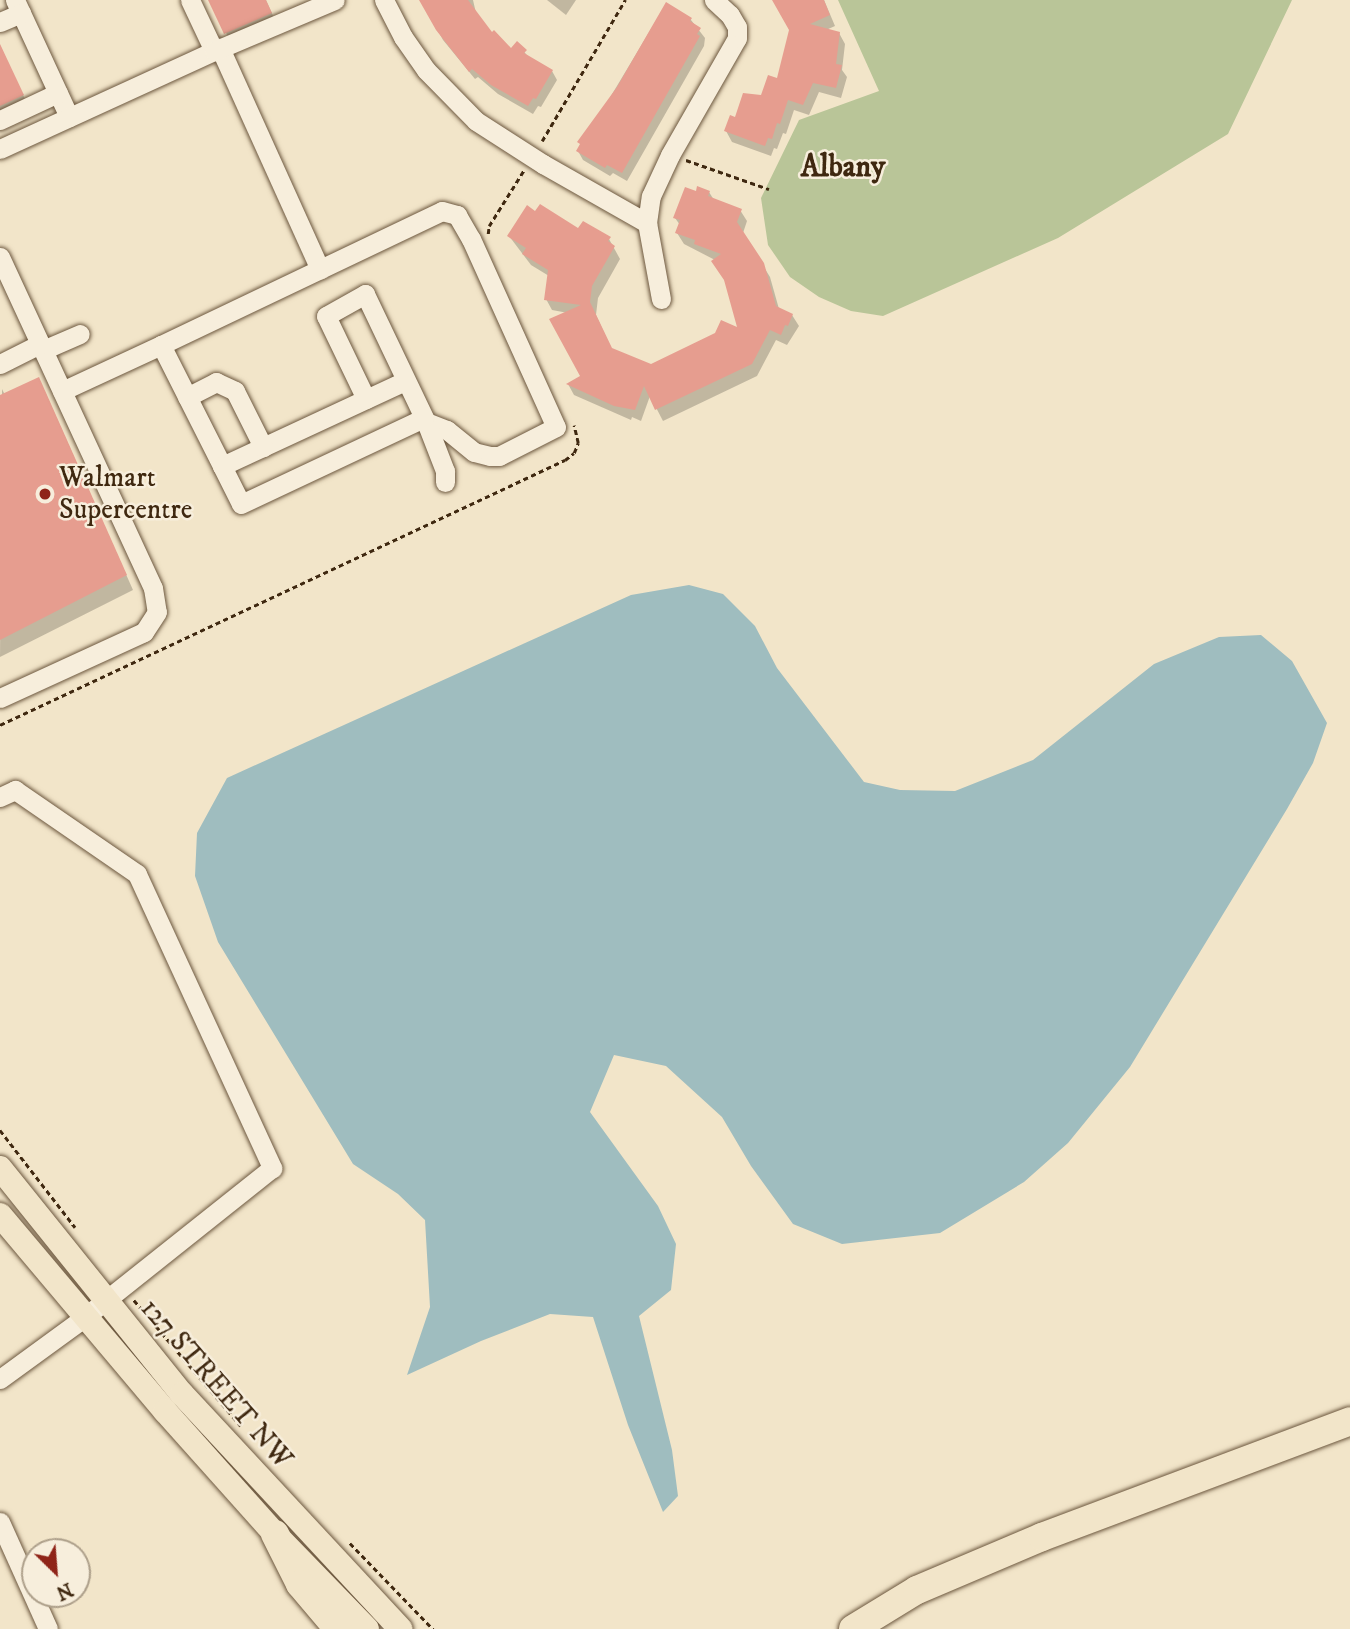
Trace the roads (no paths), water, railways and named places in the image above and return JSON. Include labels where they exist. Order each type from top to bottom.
[{"type":"highway","points":[[853,1629],[917,1590],[1030,1542],[1350,1421]]},
{"type":"highway","points":[[275,1534],[300,1584],[338,1629]]},
{"type":"main road","name":"127 STREET NW","points":[[0,1168],[114,1293],[191,1404],[400,1629]]},
{"type":"main road","name":"127 STREET NW","points":[[0,1215],[85,1317],[275,1534],[367,1629]]},
{"type":"street","points":[[190,0],[217,50],[320,270]]},
{"type":"street","points":[[384,0],[403,37],[426,70],[476,121],[543,164],[647,223]]},
{"type":"street","points":[[661,299],[647,223],[651,196],[670,155],[737,38],[737,27],[730,15],[714,0]]},
{"type":"street","points":[[0,149],[329,1]]},
{"type":"street","points":[[0,22],[18,6],[69,117]]},
{"type":"street","points":[[0,120],[58,93]]},
{"type":"street","points":[[62,391],[442,211],[457,215],[471,240],[556,427],[499,456],[490,456],[474,452],[447,430],[425,420],[241,504],[162,345]]},
{"type":"street","points":[[0,257],[153,589],[157,612],[144,632],[0,698]]},
{"type":"street","points":[[366,399],[326,316],[365,294],[425,420],[444,471],[444,482]]},
{"type":"street","points":[[0,364],[80,334]]},
{"type":"street","points":[[222,466],[405,381]]},
{"type":"street","points":[[187,397],[216,382],[236,391],[263,447]]},
{"type":"street","points":[[0,797],[15,790],[137,874],[272,1168],[85,1317],[0,1379]]},
{"type":"street","points":[[0,1522],[48,1629]]},
{"type":"water","points":[[689,585],[723,594],[755,626],[777,668],[864,782],[900,790],[955,791],[1033,760],[1154,664],[1219,637],[1261,635],[1292,661],[1327,723],[1313,763],[1287,809],[1130,1067],[1068,1143],[1024,1182],[940,1233],[842,1244],[793,1224],[751,1166],[722,1117],[666,1066],[614,1055],[590,1112],[658,1206],[676,1244],[671,1290],[639,1316],[672,1450],[678,1496],[663,1512],[628,1425],[593,1317],[550,1314],[481,1341],[407,1375],[430,1307],[425,1220],[398,1194],[353,1164],[218,942],[195,876],[197,833],[227,778],[631,595]]},
{"type":"place","name":"Walmart Supercentre","points":[[45,494]]},
{"type":"district","name":"Albany","points":[[843,168]]}]
